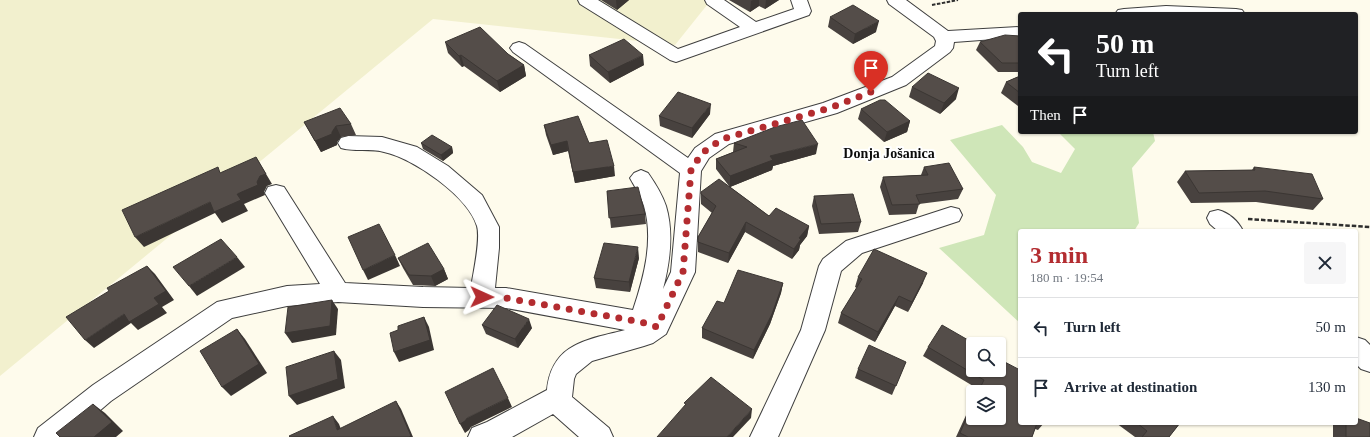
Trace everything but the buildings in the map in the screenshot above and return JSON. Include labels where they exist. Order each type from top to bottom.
[{"type":"street","points":[[586,0],[676,56],[803,11],[799,0]]},
{"type":"street","points":[[713,0],[753,28]]},
{"type":"street","points":[[599,437],[563,406],[559,397],[561,379],[567,366],[584,352],[644,336],[649,325],[683,272],[691,170],[702,153],[722,139],[830,108],[899,81],[944,48],[945,41],[938,32],[895,0]]},
{"type":"street","points":[[1141,12],[1218,12]]},
{"type":"street","points":[[938,32],[1018,32]]},
{"type":"street","points":[[519,48],[691,170]]},
{"type":"street","points":[[348,143],[382,144],[410,152],[441,171],[474,201],[488,227],[488,248],[482,297]]},
{"type":"street","points":[[642,178],[655,206],[658,225],[657,264],[651,294],[649,325]]},
{"type":"street","points":[[276,193],[338,292]]},
{"type":"street","points":[[764,437],[813,330],[831,266],[854,246],[951,215]]},
{"type":"street","points":[[48,437],[102,392],[226,309],[287,296],[338,292],[423,297],[506,298],[649,325]]},
{"type":"street","points":[[1358,350],[1370,361]]},
{"type":"street","points":[[482,437],[497,431],[559,397]]},
{"type":"path","points":[[1225,224],[1295,221],[1370,227]]},
{"type":"shaded area","points":[[0,0],[711,0],[675,45],[433,19],[0,376]]},
{"type":"green space","points":[[1002,125],[1023,147],[1032,162],[1061,173],[1075,149],[1060,134],[1153,134],[1155,141],[1132,168],[1139,223],[1135,229],[1018,229],[1018,321],[939,248],[984,235],[996,195],[950,140]]},
{"type":"district","name":"Donja Jošanica","points":[[889,153]]},
{"type":"route","points":[[482,297],[506,298],[641,322],[657,327],[683,272],[691,170],[702,153],[722,139],[830,108],[871,92]]}]
